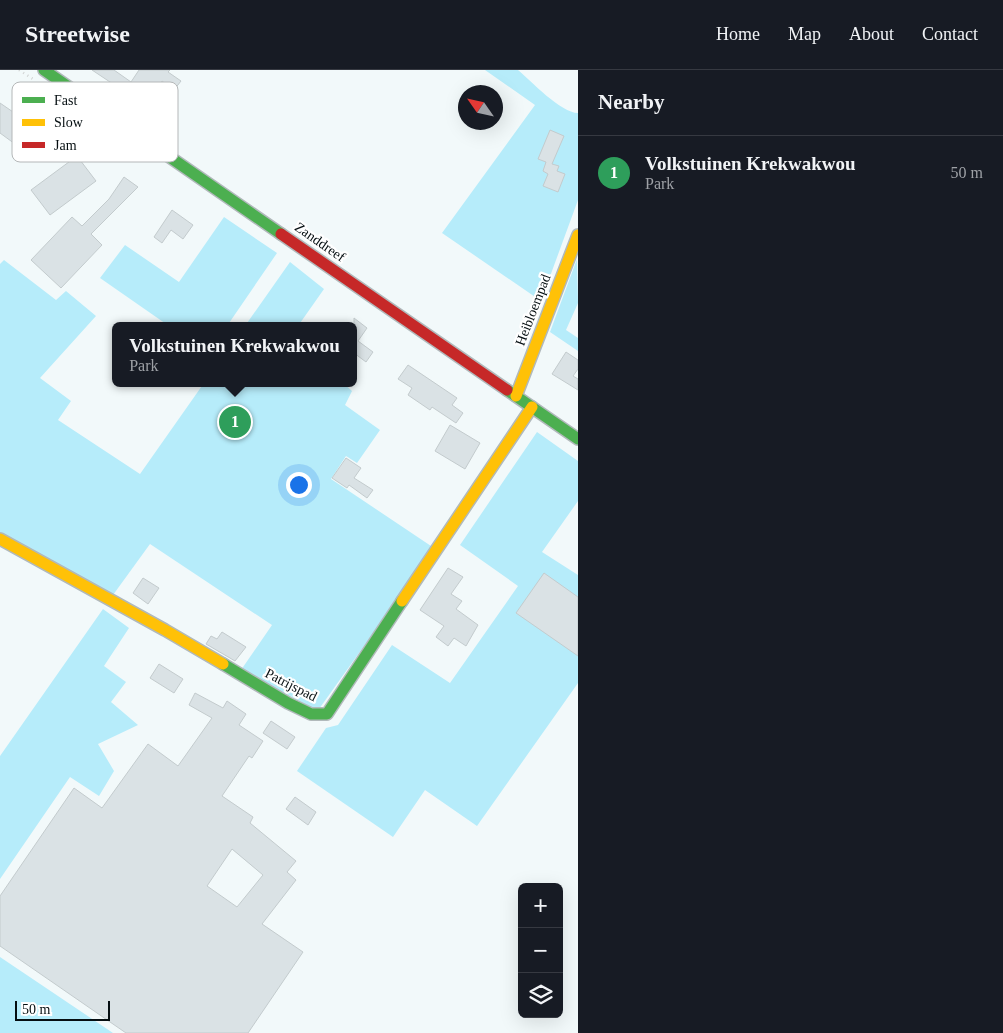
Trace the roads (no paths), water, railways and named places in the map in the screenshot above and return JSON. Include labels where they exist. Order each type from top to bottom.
[{"type":"street","name":"Zanddreef","points":[[44,70],[61,82]]},
{"type":"street","name":"Zanddreef","points":[[177,162],[578,439]]},
{"type":"street","name":"Heibloempad","points":[[516,396],[578,235]]},
{"type":"street","name":"Patrijspad","points":[[0,539],[165,630],[288,703],[311,714],[327,714],[532,407]]},
{"type":"place","name":"Volkstuinen Krekwakwou","points":[[235,422]]}]
